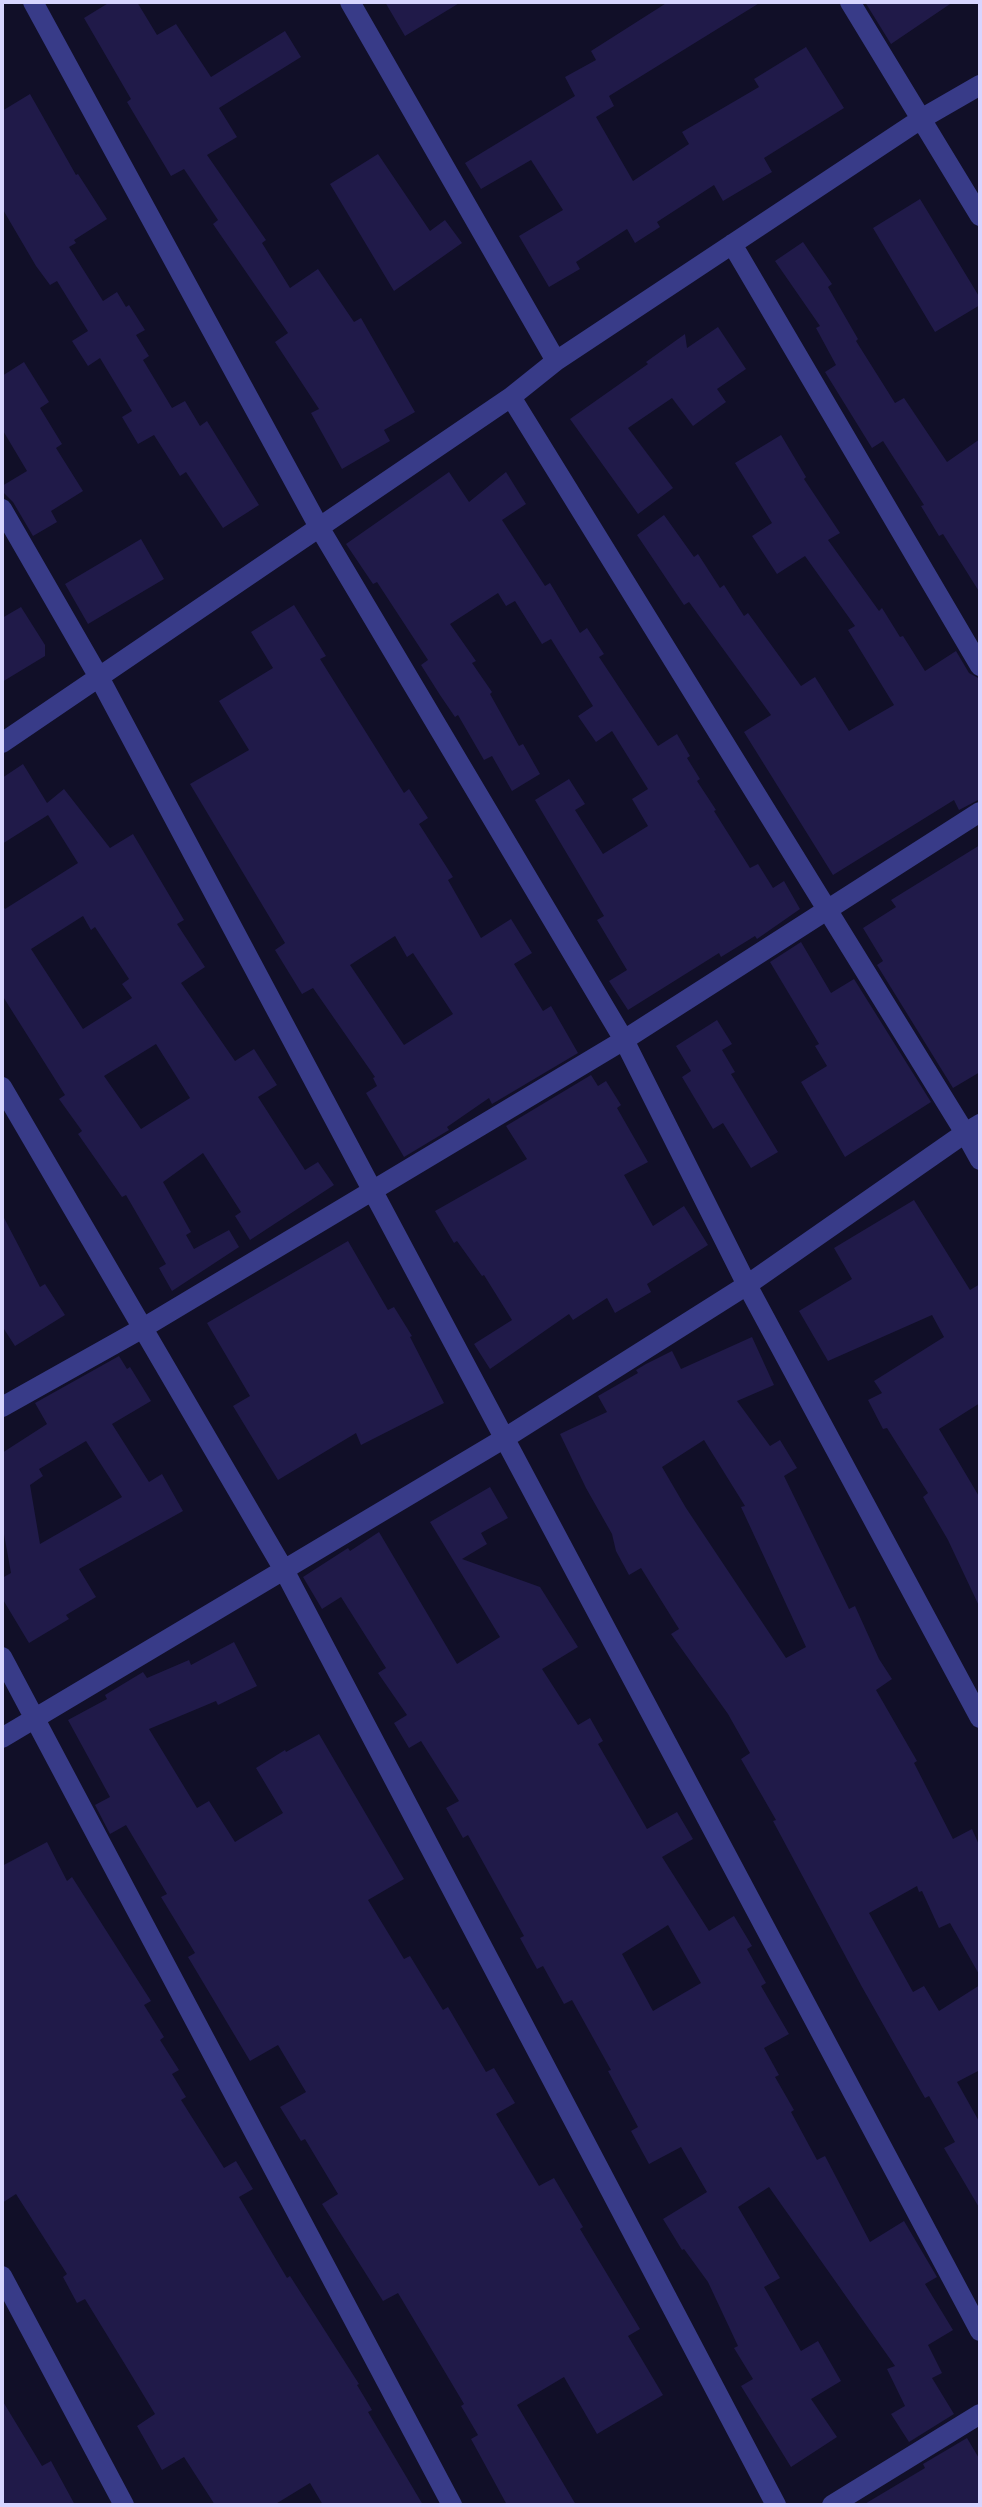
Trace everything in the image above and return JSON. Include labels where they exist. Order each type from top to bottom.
[{"type":"street","points":[[33,2],[319,527],[624,1040],[747,1285],[980,1718]]},
{"type":"street","points":[[350,2],[556,361]]},
{"type":"street","points":[[850,2],[980,216]]},
{"type":"street","points":[[2,743],[511,397],[556,361],[921,119],[980,85]]},
{"type":"street","points":[[732,244],[980,666]]},
{"type":"street","points":[[511,397],[828,908],[973,1128],[980,1160]]},
{"type":"street","points":[[2,509],[100,679],[980,2331]]},
{"type":"street","points":[[2,1407],[143,1328],[624,1040],[980,812]]},
{"type":"street","points":[[2,1087],[284,1570],[776,2505]]},
{"type":"street","points":[[2,1738],[505,1438],[747,1285],[973,1128]]},
{"type":"street","points":[[2,1657],[452,2505]]},
{"type":"street","points":[[2,2276],[124,2505]]},
{"type":"street","points":[[832,2505],[980,2414]]},
{"type":"building","points":[[110,2],[137,2],[157,35],[176,24],[211,77],[285,31],[301,57],[219,108],[237,137],[207,155],[266,240],[262,243],[290,288],[318,269],[354,322],[361,318],[415,412],[384,430],[390,441],[342,469],[311,413],[319,409],[275,342],[288,333],[213,224],[218,220],[184,169],[171,176],[127,102],[131,99],[84,18]]},
{"type":"building","points":[[385,2],[461,2],[405,36]]},
{"type":"building","points":[[668,2],[761,2],[609,96],[614,106],[596,117],[633,181],[689,144],[682,132],[759,87],[754,79],[806,47],[844,108],[764,158],[772,172],[723,201],[714,185],[657,222],[660,227],[635,243],[627,229],[576,262],[580,269],[549,287],[519,236],[563,210],[531,160],[481,189],[465,163],[575,96],[565,77],[596,60],[591,51]]},
{"type":"building","points":[[865,2],[953,2],[891,44]]},
{"type":"building","points":[[30,94],[76,175],[107,219],[74,240],[76,243],[69,247],[103,301],[117,292],[126,307],[129,305],[145,330],[136,335],[149,356],[143,360],[172,408],[185,401],[200,426],[207,421],[259,505],[223,528],[186,472],[180,476],[154,435],[138,444],[122,417],[132,411],[100,358],[88,366],[72,341],[88,331],[57,281],[50,285],[36,266],[2,208],[2,111]]},
{"type":"building","points":[[378,154],[430,231],[445,220],[462,243],[394,291],[330,184]]},
{"type":"building","points":[[920,199],[980,298],[980,305],[935,332],[873,228]]},
{"type":"building","points":[[803,242],[832,284],[828,287],[858,339],[856,341],[895,403],[904,398],[947,462],[980,439],[980,593],[943,534],[939,536],[921,506],[924,505],[883,441],[872,448],[825,372],[836,365],[816,328],[820,326],[775,261]]},
{"type":"building","points":[[718,327],[746,369],[717,389],[726,402],[693,426],[672,398],[628,428],[673,488],[638,514],[570,419],[685,334],[687,348]]},
{"type":"building","points":[[24,362],[49,402],[40,408],[62,444],[56,448],[83,491],[51,511],[57,522],[33,536],[13,502],[2,491],[2,486],[27,471],[2,429],[2,376]]},
{"type":"building","points":[[781,435],[806,477],[804,479],[840,533],[828,540],[879,611],[882,608],[900,637],[903,636],[925,671],[956,651],[969,673],[980,679],[980,799],[959,810],[954,800],[833,875],[744,732],[771,715],[689,602],[684,605],[637,535],[664,515],[694,557],[698,554],[720,588],[724,585],[744,616],[748,613],[801,686],[815,677],[849,731],[894,705],[848,630],[855,626],[805,556],[777,574],[752,536],[772,523],[735,463]]},
{"type":"building","points":[[449,472],[469,502],[506,472],[526,504],[502,520],[545,586],[550,583],[580,633],[587,628],[604,654],[599,657],[658,746],[677,734],[700,779],[697,781],[750,868],[758,864],[773,888],[784,881],[800,909],[757,939],[755,936],[721,957],[719,953],[628,1010],[609,981],[627,970],[597,920],[604,916],[535,800],[569,779],[585,804],[575,810],[603,854],[648,826],[632,799],[648,789],[612,731],[596,742],[578,716],[593,706],[551,639],[542,644],[515,601],[506,606],[498,593],[450,624],[476,661],[472,663],[492,692],[490,694],[519,746],[523,744],[540,774],[512,791],[492,756],[484,760],[458,715],[455,717],[440,695],[421,665],[428,660],[377,582],[373,584],[346,544]]},
{"type":"building","points":[[141,539],[164,579],[88,624],[65,584]]},
{"type":"building","points":[[294,605],[326,656],[320,659],[404,793],[409,789],[428,818],[419,824],[453,877],[448,880],[481,938],[511,919],[532,953],[514,964],[543,1011],[551,1006],[578,1053],[492,1104],[489,1098],[447,1127],[449,1130],[404,1157],[366,1093],[377,1086],[375,1077],[313,988],[302,994],[275,950],[285,943],[190,784],[249,750],[219,701],[273,668],[251,632]],"holes":[[[395,936],[407,957],[413,953],[453,1014],[404,1045],[350,965]]]},
{"type":"building","points":[[21,607],[45,645],[45,656],[2,682],[2,618]]},
{"type":"building","points":[[23,764],[47,803],[64,789],[110,848],[133,834],[184,920],[177,924],[205,967],[181,983],[235,1061],[254,1049],[277,1085],[258,1097],[305,1170],[318,1162],[334,1185],[250,1240],[235,1216],[241,1212],[203,1153],[163,1182],[191,1232],[186,1235],[194,1249],[229,1230],[239,1247],[172,1291],[159,1268],[166,1264],[126,1195],[122,1197],[78,1134],[82,1131],[59,1099],[65,1095],[2,995],[2,905],[5,909],[78,863],[48,815],[2,844],[2,778]],"holes":[[[83,916],[91,930],[95,927],[129,979],[122,984],[132,998],[83,1029],[31,949]],[[156,1044],[190,1098],[141,1129],[104,1076]]]},
{"type":"building","points":[[980,845],[980,1072],[953,1088],[877,965],[883,961],[863,928],[896,907],[891,900]]},
{"type":"building","points":[[801,942],[831,993],[854,979],[931,1102],[845,1157],[801,1082],[827,1066],[815,1046],[819,1044],[770,962]]},
{"type":"building","points":[[717,1020],[732,1044],[722,1050],[735,1072],[731,1074],[778,1152],[751,1168],[723,1123],[713,1129],[682,1077],[691,1071],[676,1046]]},
{"type":"building","points":[[591,1075],[598,1086],[606,1081],[621,1105],[617,1108],[648,1162],[624,1175],[653,1226],[684,1206],[708,1245],[647,1284],[651,1292],[615,1313],[607,1298],[573,1320],[569,1314],[490,1369],[474,1344],[512,1320],[484,1275],[457,1241],[454,1243],[435,1211],[527,1159],[506,1126]]},
{"type":"building","points":[[914,1200],[970,1290],[980,1284],[980,1403],[939,1429],[980,1498],[980,1608],[948,1540],[923,1497],[928,1493],[887,1428],[883,1429],[868,1400],[882,1393],[874,1381],[944,1337],[932,1315],[828,1361],[799,1311],[852,1279],[834,1248]]},
{"type":"building","points":[[2,1214],[40,1287],[45,1284],[65,1315],[15,1346],[2,1326]]},
{"type":"building","points":[[348,1241],[388,1310],[394,1307],[412,1336],[444,1403],[361,1445],[356,1433],[278,1480],[233,1406],[250,1396],[207,1323]]},
{"type":"building","points":[[752,1337],[774,1385],[737,1401],[770,1446],[780,1440],[797,1468],[784,1476],[849,1609],[855,1606],[879,1659],[892,1679],[876,1690],[917,1761],[914,1763],[953,1839],[972,1829],[980,1847],[980,1976],[950,1923],[939,1928],[917,1886],[869,1913],[913,1992],[924,1986],[939,2011],[980,1985],[980,2070],[957,2082],[980,2123],[980,2209],[944,2148],[955,2142],[929,2096],[925,2098],[862,1987],[741,1759],[750,1753],[728,1714],[671,1634],[679,1629],[641,1568],[629,1575],[616,1551],[612,1534],[560,1434],[607,1412],[598,1396],[638,1373],[636,1370],[646,1364],[672,1351],[681,1369]],"holes":[[[704,1440],[745,1506],[741,1507],[806,1647],[786,1658],[662,1467]]]},
{"type":"building","points":[[119,1356],[127,1369],[130,1367],[151,1401],[112,1424],[149,1482],[162,1474],[183,1511],[79,1569],[96,1597],[66,1615],[69,1619],[29,1643],[2,1598],[2,1578],[11,1573],[2,1523],[2,1453],[47,1424],[35,1403]],"holes":[[[86,1441],[122,1497],[40,1544],[30,1485],[43,1476],[39,1469]]]},
{"type":"building","points":[[490,1487],[508,1518],[481,1533],[487,1544],[462,1559],[540,1587],[578,1647],[542,1669],[578,1725],[590,1718],[603,1741],[598,1744],[647,1829],[677,1812],[693,1839],[662,1857],[709,1931],[734,1916],[752,1946],[747,1949],[766,1983],[761,1986],[789,2034],[764,2048],[779,2075],[775,2077],[794,2110],[791,2112],[817,2160],[825,2156],[870,2242],[904,2221],[937,2277],[925,2284],[953,2330],[928,2345],[942,2373],[932,2378],[954,2414],[909,2442],[891,2414],[905,2406],[887,2369],[895,2366],[769,2187],[738,2207],[780,2278],[764,2287],[801,2351],[818,2341],[841,2381],[811,2399],[837,2437],[791,2467],[741,2386],[753,2379],[734,2348],[738,2346],[708,2282],[682,2250],[663,2219],[707,2192],[681,2147],[649,2164],[631,2131],[638,2127],[572,2000],[564,2004],[543,1966],[537,1969],[520,1938],[524,1936],[468,1835],[463,1838],[446,1808],[459,1801],[421,1741],[409,1748],[394,1723],[407,1715],[378,1673],[386,1668],[341,1597],[322,1609],[303,1577],[379,1532],[457,1664],[500,1637],[430,1522]],"holes":[[[668,1925],[701,1983],[653,2011],[622,1954]]]},
{"type":"building","points":[[234,1642],[257,1686],[218,1705],[216,1701],[149,1729],[197,1808],[209,1801],[235,1842],[283,1813],[256,1768],[319,1734],[404,1879],[368,1900],[404,1959],[410,1956],[443,2010],[448,2007],[486,2072],[494,2068],[515,2103],[496,2114],[539,2186],[554,2178],[583,2227],[580,2229],[640,2329],[628,2336],[663,2395],[597,2434],[564,2377],[517,2405],[576,2505],[507,2505],[471,2439],[478,2435],[461,2406],[464,2404],[398,2293],[383,2301],[322,2204],[338,2194],[305,2139],[301,2141],[280,2107],[306,2092],[278,2045],[250,2061],[188,1957],[195,1953],[161,1897],[167,1894],[126,1825],[110,1834],[95,1805],[110,1797],[68,1720],[107,1699],[105,1695],[143,1672],[147,1678],[189,1660],[191,1665]]},
{"type":"building","points":[[47,1842],[67,1881],[72,1877],[151,2001],[144,2005],[164,2037],[160,2040],[179,2070],[172,2074],[186,2097],[181,2100],[224,2168],[236,2161],[253,2189],[239,2197],[287,2278],[290,2276],[359,2384],[372,2410],[368,2412],[423,2505],[323,2505],[310,2483],[274,2505],[215,2505],[184,2457],[162,2470],[137,2426],[155,2414],[85,2299],[77,2303],[63,2277],[67,2274],[16,2194],[2,2203],[2,1866]]},
{"type":"building","points":[[2,2400],[42,2466],[51,2461],[75,2505],[2,2505]]},
{"type":"building","points":[[967,2438],[980,2460],[980,2505],[863,2505],[925,2468],[923,2464]]}]
